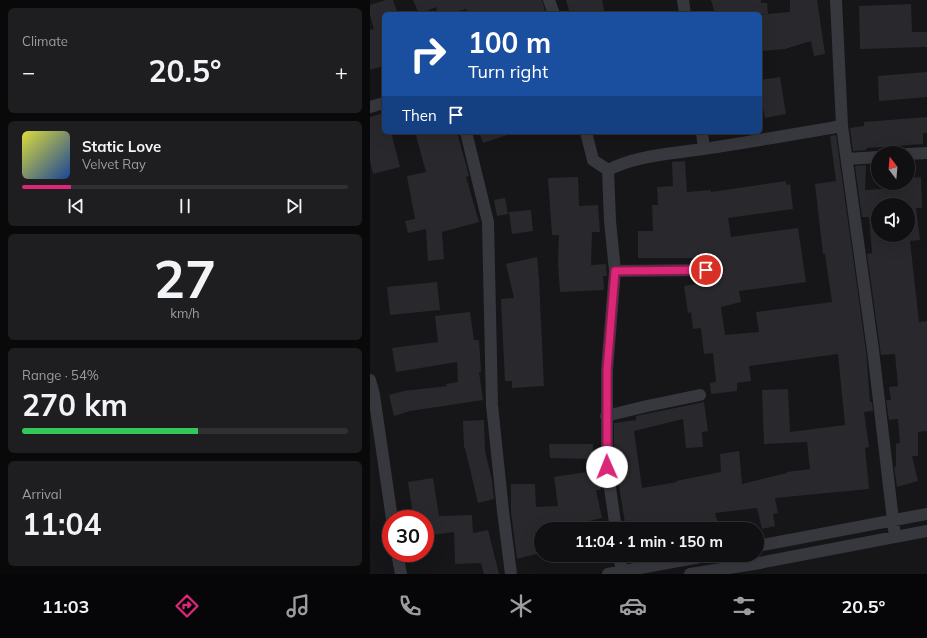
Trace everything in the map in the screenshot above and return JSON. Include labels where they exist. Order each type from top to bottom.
[{"type":"street","points":[[549,0],[553,12]]},
{"type":"street","points":[[683,0],[685,12]]},
{"type":"street","points":[[836,0],[842,126],[873,350],[895,537]]},
{"type":"street","points":[[370,107],[382,104]]},
{"type":"street","points":[[608,170],[621,164],[654,156],[842,126]]},
{"type":"street","points":[[466,134],[488,222],[492,405],[511,574]]},
{"type":"street","points":[[586,134],[592,160],[608,170]]},
{"type":"street","points":[[702,134],[704,149]]},
{"type":"street","points":[[915,154],[927,153]]},
{"type":"street","points":[[847,159],[871,157]]},
{"type":"street","points":[[608,170],[610,221],[615,271],[607,370],[607,467],[615,522]]},
{"type":"street","points":[[615,271],[706,270]]},
{"type":"street","points":[[370,380],[374,395],[374,429],[390,510]]},
{"type":"street","points":[[606,416],[700,395]]},
{"type":"street","points":[[764,545],[927,514]]},
{"type":"street","points":[[690,574],[755,569],[927,531]]},
{"type":"street","points":[[399,562],[401,574]]},
{"type":"street","points":[[620,562],[622,572]]},
{"type":"street","points":[[608,574],[674,562]]},
{"type":"building","points":[[386,0],[393,0],[397,12],[382,12],[382,67],[370,70],[370,30],[374,29],[370,15],[370,5]]},
{"type":"building","points":[[413,0],[542,0],[545,12],[467,12],[467,9],[454,12],[437,12],[436,7],[424,12],[418,12]]},
{"type":"building","points":[[566,0],[602,0],[605,12],[569,12]]},
{"type":"building","points":[[711,0],[761,0],[761,3],[767,3],[768,14],[762,14],[762,12],[714,12]]},
{"type":"building","points":[[790,0],[817,0],[825,54],[814,56],[811,41],[785,49],[762,51],[762,15],[790,12]]},
{"type":"building","points":[[911,4],[912,32],[927,32],[927,47],[860,49],[859,6]]},
{"type":"building","points":[[927,72],[927,97],[879,101],[878,76]]},
{"type":"building","points":[[780,77],[786,114],[765,118],[762,101],[762,80]]},
{"type":"building","points":[[382,114],[382,134],[392,134],[400,167],[373,174],[370,161],[370,117]]},
{"type":"building","points":[[927,117],[927,133],[923,133],[923,144],[871,146],[871,148],[867,148],[866,150],[853,151],[850,128],[864,126],[864,122]]},
{"type":"building","points":[[416,134],[458,134],[469,176],[466,177],[479,222],[442,232],[444,259],[428,261],[426,229],[408,233],[405,221],[415,219],[407,176],[426,172]]},
{"type":"building","points":[[480,134],[510,134],[483,143]]},
{"type":"building","points":[[836,135],[866,351],[870,402],[872,402],[873,411],[864,412],[869,447],[865,448],[869,489],[775,498],[778,513],[773,514],[775,526],[764,529],[764,522],[760,522],[757,508],[715,513],[718,522],[625,522],[614,444],[614,423],[636,420],[636,416],[704,402],[708,431],[702,432],[703,447],[686,448],[683,419],[634,431],[642,488],[721,472],[720,454],[739,451],[742,484],[787,472],[810,469],[807,442],[764,444],[762,390],[788,389],[790,432],[845,425],[838,354],[749,366],[751,381],[737,383],[737,391],[711,394],[710,383],[716,382],[713,353],[704,354],[701,328],[693,329],[691,312],[688,313],[684,286],[715,281],[711,256],[693,258],[638,258],[638,231],[653,231],[652,205],[658,205],[657,187],[673,186],[672,162],[685,161],[687,192],[711,190],[711,192],[786,181],[786,185],[790,184],[793,209],[728,218],[731,237],[798,228],[806,282],[739,291],[741,302],[721,307],[725,335],[759,332],[756,312],[832,302],[825,254],[823,254],[815,184],[836,181],[830,136]]},
{"type":"building","points":[[866,165],[865,190],[915,190],[915,177],[921,177],[922,208],[916,208],[920,240],[915,240],[915,198],[871,198],[871,241],[869,217],[862,217],[855,166]]},
{"type":"building","points":[[578,177],[579,206],[598,205],[600,232],[592,232],[591,265],[606,264],[607,276],[603,276],[604,290],[560,292],[558,264],[559,235],[552,235],[548,178]]},
{"type":"building","points":[[505,198],[508,214],[497,216],[494,200]]},
{"type":"building","points":[[531,210],[533,231],[512,234],[509,212]]},
{"type":"building","points":[[871,242],[910,242],[919,322],[927,321],[927,431],[918,432],[918,456],[912,456],[918,481],[897,487],[894,467],[896,467],[896,444],[900,443],[898,419],[889,420],[886,400],[891,400],[889,387],[898,386],[895,354],[881,355],[867,254],[872,253]]},
{"type":"building","points":[[537,257],[544,386],[512,388],[512,381],[505,381],[501,299],[514,298],[506,264]]},
{"type":"building","points":[[437,282],[440,310],[390,315],[387,287]]},
{"type":"building","points":[[470,312],[474,340],[479,340],[481,372],[479,372],[483,400],[410,411],[394,416],[389,395],[404,391],[447,386],[446,384],[458,382],[457,362],[396,372],[392,348],[438,342],[435,316]]},
{"type":"building","points":[[484,420],[485,451],[492,480],[494,499],[478,503],[464,448],[463,421]]},
{"type":"building","points":[[549,444],[593,444],[593,459],[550,458]]},
{"type":"building","points":[[599,471],[601,490],[596,490],[602,518],[585,522],[534,522],[534,555],[517,559],[511,512],[511,484],[535,484],[536,507],[558,506],[554,477]]},
{"type":"building","points":[[433,478],[439,516],[472,515],[473,533],[488,530],[499,574],[484,574],[481,563],[455,564],[454,532],[434,535],[434,510],[412,510],[408,482]]},
{"type":"route","points":[[607,467],[607,370],[615,271],[706,270]]}]
